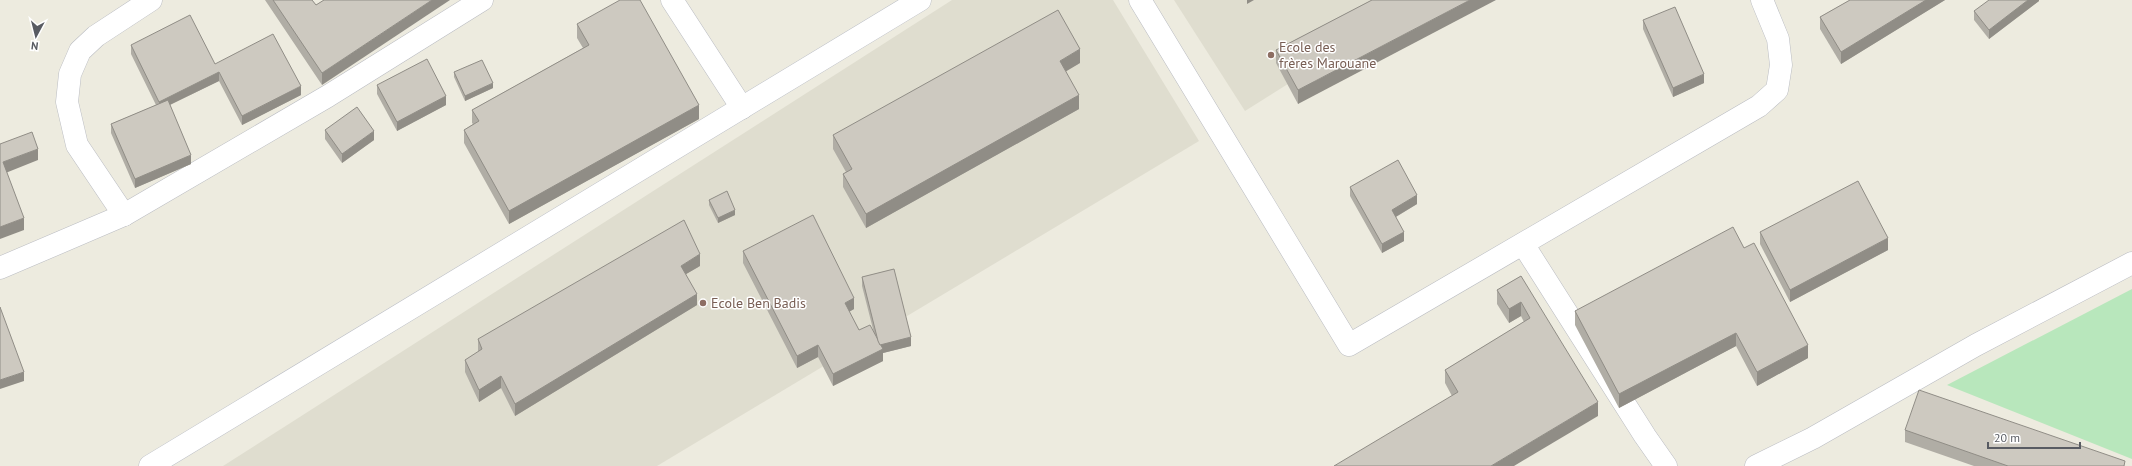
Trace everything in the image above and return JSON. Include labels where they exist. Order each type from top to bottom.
[{"type":"street","points":[[124,214],[77,145],[67,102],[70,74],[80,51],[96,36],[151,0]]},
{"type":"street","points":[[0,268],[124,214],[328,96],[482,0]]},
{"type":"street","points":[[672,0],[742,108]]},
{"type":"street","points":[[150,466],[920,0]]},
{"type":"street","points":[[1140,0],[1349,346],[1759,106],[1777,90],[1781,65],[1778,39],[1762,0]]},
{"type":"street","points":[[1523,244],[1645,436],[1666,466]]},
{"type":"street","points":[[1756,466],[1813,438],[1976,345],[2132,263]]},
{"type":"shaded area","name":"Ecole Ben Badis","points":[[952,0],[1113,0],[1199,141],[657,466],[223,466]]},
{"type":"shaded area","name":"Ecole des frères Marouane","points":[[1174,0],[1421,0],[1245,111]]},
{"type":"green space","points":[[2132,289],[2132,459],[1947,385]]},
{"type":"building","points":[[273,0],[312,0],[316,5],[324,0],[432,0],[322,73]]},
{"type":"building","points":[[620,0],[640,0],[699,105],[509,211],[464,130],[479,121],[472,110],[589,45],[577,24]]},
{"type":"building","points":[[1372,0],[1470,0],[1298,90],[1276,50]]},
{"type":"building","points":[[1850,0],[1926,0],[1841,52],[1820,17]]},
{"type":"building","points":[[1989,0],[2028,0],[1989,30],[1974,11]]},
{"type":"building","points":[[1675,7],[1704,74],[1673,88],[1643,20]]},
{"type":"building","points":[[1058,10],[1080,49],[1060,61],[1079,95],[866,214],[843,174],[852,169],[833,135]]},
{"type":"building","points":[[190,15],[215,64],[273,34],[301,86],[242,116],[219,72],[159,102],[131,45]]},
{"type":"building","points":[[427,59],[446,96],[397,122],[377,85]]},
{"type":"building","points":[[482,60],[493,83],[465,96],[454,72]]},
{"type":"building","points":[[168,100],[191,155],[135,179],[111,124]]},
{"type":"building","points":[[357,107],[374,131],[342,154],[325,130]]},
{"type":"building","points":[[32,132],[38,149],[3,162],[24,218],[0,227],[0,144]]},
{"type":"building","points":[[1398,160],[1417,195],[1392,210],[1404,232],[1382,244],[1350,187]]},
{"type":"building","points":[[1858,181],[1888,238],[1790,290],[1760,232]]},
{"type":"building","points":[[727,191],[735,210],[718,218],[709,200]]},
{"type":"building","points":[[813,215],[854,298],[845,303],[859,330],[870,325],[883,349],[833,374],[818,345],[797,356],[743,251]]},
{"type":"building","points":[[684,220],[700,254],[681,266],[697,294],[515,404],[501,376],[479,390],[465,360],[482,349],[478,339]]},
{"type":"building","points":[[1733,227],[1744,248],[1754,243],[1808,345],[1757,372],[1736,333],[1619,394],[1575,311]]},
{"type":"building","points":[[894,269],[911,337],[880,345],[862,277]]},
{"type":"building","points":[[1521,276],[1598,402],[1491,466],[1334,466],[1458,392],[1445,370],[1530,318],[1521,302],[1509,309],[1497,290]]},
{"type":"building","points":[[0,307],[24,372],[0,380]]},
{"type":"building","points":[[1919,390],[2125,461],[2124,466],[2008,466],[1905,430]]},
{"type":"place","name":"Ecole des frères Marouane","points":[[1271,55]]},
{"type":"place","name":"Ecole Ben Badis","points":[[703,303]]}]
